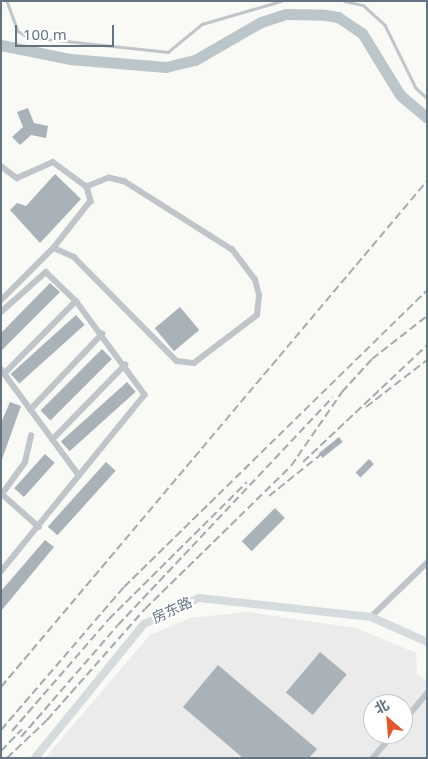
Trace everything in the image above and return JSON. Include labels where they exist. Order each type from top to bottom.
[{"type":"main road","name":"房东路","points":[[35,758],[144,624],[162,612],[199,598],[371,617],[427,642]]},
{"type":"street","points":[[1,166],[17,178],[53,162],[87,188],[88,208],[54,248],[1,301]]},
{"type":"street","points":[[54,248],[74,256],[177,361],[194,363],[256,315],[259,295],[255,280],[232,250],[125,182],[109,178],[87,188]]},
{"type":"street","points":[[1,312],[46,272],[76,301],[125,365],[145,395],[1,572]]},
{"type":"street","points":[[76,301],[3,371],[79,475]]},
{"type":"street","points":[[30,410],[102,334]]},
{"type":"street","points":[[52,440],[125,365]]},
{"type":"street","points":[[31,436],[25,462],[2,493],[39,527]]},
{"type":"street","points":[[371,617],[427,563]]},
{"type":"street","points":[[413,710],[427,693]]},
{"type":"street","points":[[373,758],[385,744]]},
{"type":"lane","points":[[7,1],[18,31],[28,37],[168,52],[202,24],[280,1]]},
{"type":"lane","points":[[345,1],[362,5],[385,25],[416,88],[427,98]]},
{"type":"shaded area","points":[[247,612],[356,628],[416,653],[417,674],[427,681],[427,758],[45,758],[150,635],[190,618]]},
{"type":"building","points":[[28,108],[34,123],[48,126],[46,138],[31,135],[20,145],[12,137],[23,127],[17,112]]},
{"type":"building","points":[[55,174],[81,199],[40,243],[10,210],[17,203],[26,206]]},
{"type":"building","points":[[50,283],[60,292],[1,351],[1,333]]},
{"type":"building","points":[[180,307],[199,330],[174,351],[155,328]]},
{"type":"building","points":[[76,315],[85,325],[19,384],[11,374]]},
{"type":"building","points":[[102,349],[112,359],[50,420],[40,411]]},
{"type":"building","points":[[127,382],[136,392],[70,451],[61,442]]},
{"type":"building","points":[[10,402],[21,406],[1,462],[1,423]]},
{"type":"building","points":[[339,437],[343,442],[323,458],[319,453]]},
{"type":"building","points":[[45,454],[55,463],[24,497],[14,488]]},
{"type":"building","points":[[369,459],[374,464],[361,477],[356,472]]},
{"type":"building","points":[[106,462],[116,471],[57,535],[48,527]]},
{"type":"building","points":[[275,508],[285,518],[252,551],[242,541]]},
{"type":"building","points":[[45,540],[54,547],[1,611],[1,591]]},
{"type":"building","points":[[320,652],[347,674],[313,715],[286,693]]},
{"type":"building","points":[[218,665],[317,749],[309,758],[243,758],[183,707]]},
{"type":"waterway","points":[[1,45],[70,59],[166,67],[195,60],[261,22],[286,14],[338,17],[362,33],[400,95],[427,118]]},
{"type":"railway","points":[[1,687],[427,181]]},
{"type":"railway","points":[[1,730],[124,587],[427,290]]},
{"type":"railway","points":[[7,758],[47,720],[145,609],[291,466],[342,392],[372,359],[427,316]]},
{"type":"railway","points":[[303,462],[427,345]]},
{"type":"railway","points":[[366,407],[427,360]]},
{"type":"railway","points":[[21,737],[118,625],[333,397]]},
{"type":"railway","points":[[269,496],[339,440]]},
{"type":"railway","points":[[12,731],[109,619],[247,482]]},
{"type":"railway","points":[[1,751],[22,729]]}]
